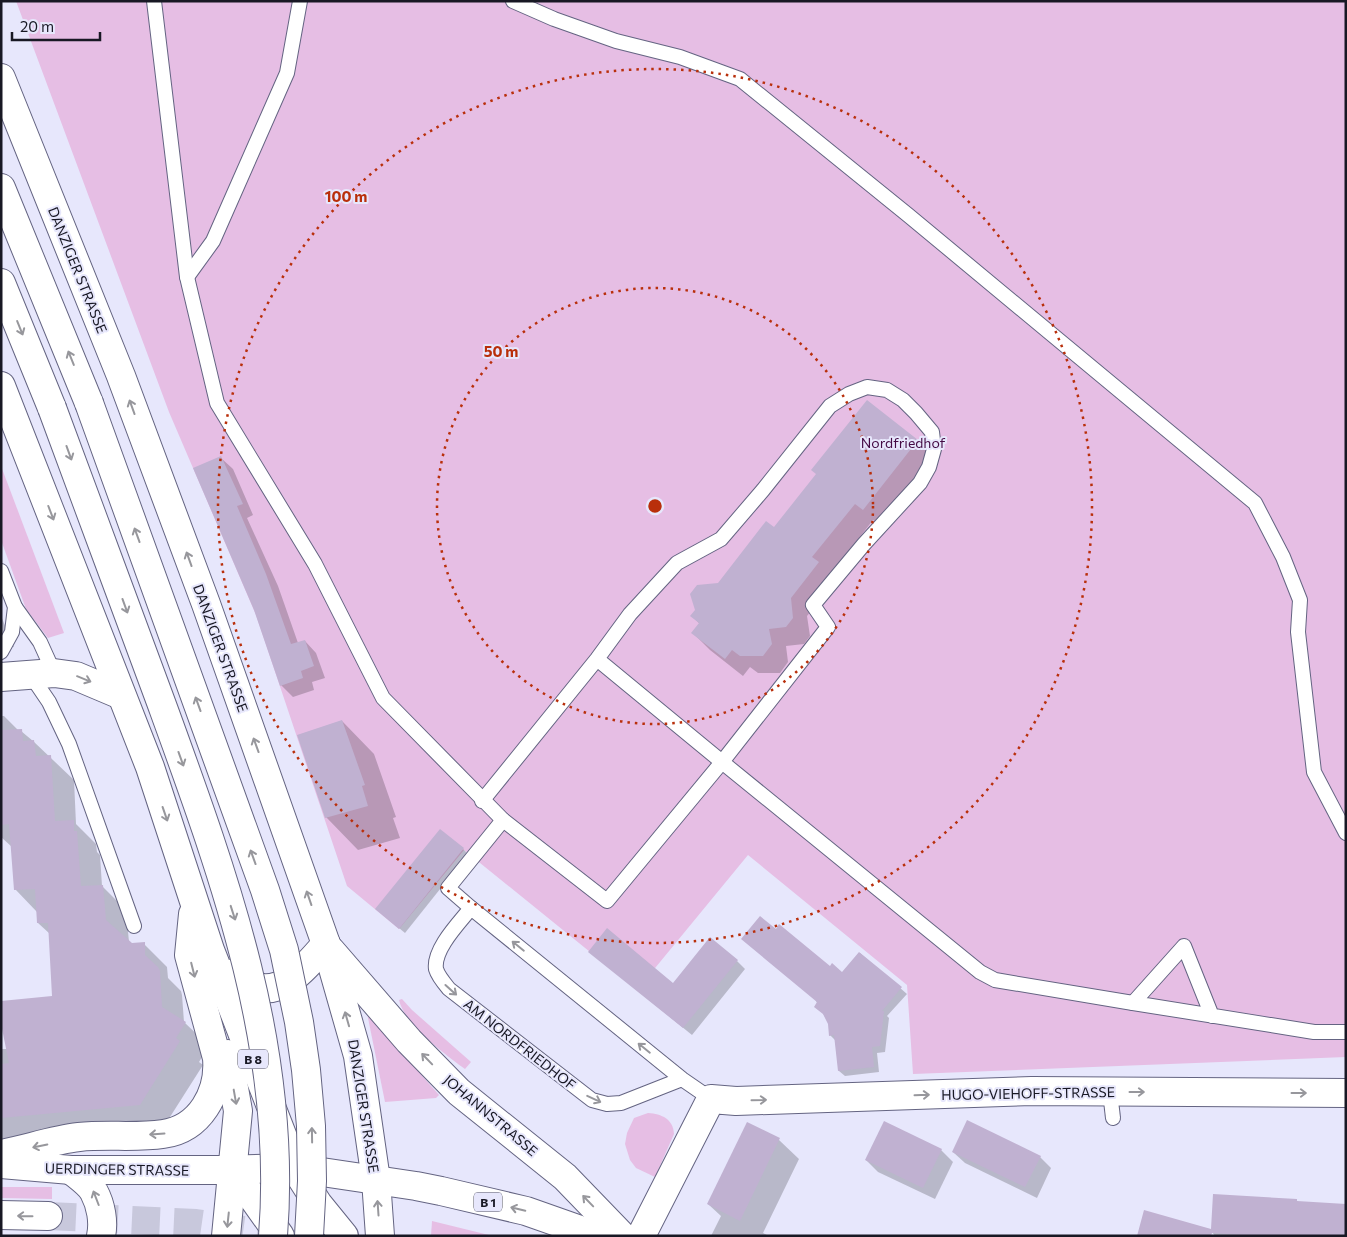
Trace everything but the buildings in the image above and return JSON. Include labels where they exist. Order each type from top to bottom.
[{"type":"main road","name":"DANZIGER STRASSE","points":[[1,78],[121,376],[206,604],[326,944],[358,1056],[376,1180],[380,1236]]},
{"type":"main road","points":[[1,188],[89,403],[262,881],[284,950],[299,1022],[311,1126],[312,1181],[309,1236]]},
{"type":"main road","points":[[1,283],[52,408],[190,784],[235,919],[261,1025],[269,1072],[274,1150],[275,1214],[273,1236]]},
{"type":"main road","points":[[1,386],[150,768],[210,950],[238,1111],[226,1236]]},
{"type":"main road","points":[[1,677],[42,674],[76,676],[121,695]]},
{"type":"main road","points":[[194,905],[237,978],[253,986],[267,989],[283,984],[297,976],[326,944]]},
{"type":"main road","points":[[1,1154],[79,1138],[164,1134],[185,1126],[208,1105],[214,1091],[218,1071],[189,955],[194,905]]},
{"type":"main road","name":"JOHANNSTRASSE","points":[[326,944],[409,1042],[459,1092],[565,1177],[622,1236]]},
{"type":"main road","name":"B 8","points":[[210,950],[296,1168],[318,1204],[344,1236]]},
{"type":"main road","name":"HUGO-VIEHOFF-STRASSE","points":[[711,1099],[736,1101],[1032,1091],[1112,1105],[1346,1093]]},
{"type":"main road","points":[[642,1236],[711,1099]]},
{"type":"main road","name":"UERDINGER STRASSE","points":[[1,1164],[71,1170],[233,1170]]},
{"type":"main road","name":"B 1","points":[[233,1170],[296,1168],[416,1186],[526,1211],[597,1236]]},
{"type":"main road","points":[[71,1170],[94,1191],[101,1212],[101,1236]]},
{"type":"main road","points":[[233,1170],[280,1236]]},
{"type":"main road","points":[[1,1215],[48,1216]]},
{"type":"lane","points":[[154,1],[187,277],[217,403],[316,564],[383,698],[482,801],[503,820],[607,901],[722,762],[828,627],[813,605],[864,544],[920,484],[929,467],[934,448],[932,432],[903,400],[887,390],[867,387],[848,394],[830,406],[721,539],[677,563],[630,614],[597,659],[482,801]]},
{"type":"lane","points":[[187,277],[213,241],[287,73],[300,1]]},
{"type":"lane","points":[[513,1],[554,19],[616,41],[680,57],[740,78],[1255,503],[1283,557],[1300,600],[1298,632],[1314,772],[1346,833]]},
{"type":"lane","points":[[1,571],[14,608],[40,642],[42,674],[49,702],[69,744],[134,926]]},
{"type":"lane","points":[[1,652],[12,632],[14,608]]},
{"type":"lane","points":[[597,659],[980,972],[995,980],[1314,1032],[1346,1032]]},
{"type":"lane","points":[[503,820],[448,888],[682,1079],[711,1099]]},
{"type":"lane","name":"AM NORDFRIEDHOF","points":[[471,908],[441,947],[437,957],[436,968],[441,979],[449,989],[592,1100],[607,1104],[621,1103],[682,1079]]},
{"type":"lane","points":[[1133,1004],[1184,946],[1212,1016]]},
{"type":"green space","name":"Nordfriedhof","points":[[16,1],[1346,1],[1346,1057],[913,1074],[907,985],[748,855],[637,990],[464,850],[399,929],[347,886],[256,615],[169,412]]},
{"type":"green space","points":[[1,466],[64,633],[48,638],[26,609],[1,540]]},
{"type":"green space","points":[[402,999],[471,1062],[465,1069],[417,1029],[402,1009],[399,1000]]},
{"type":"green space","points":[[367,1013],[439,1095],[436,1098],[385,1102]]},
{"type":"green space","points":[[648,1113],[666,1118],[674,1134],[655,1177],[636,1168],[630,1160],[625,1144],[627,1133],[634,1118]]},
{"type":"green space","points":[[1,1187],[52,1187],[52,1199],[1,1198]]},
{"type":"green space","points":[[432,1221],[493,1236],[431,1236]]},
{"type":"tunnel","points":[[48,1216],[196,1223],[287,1236]]}]
